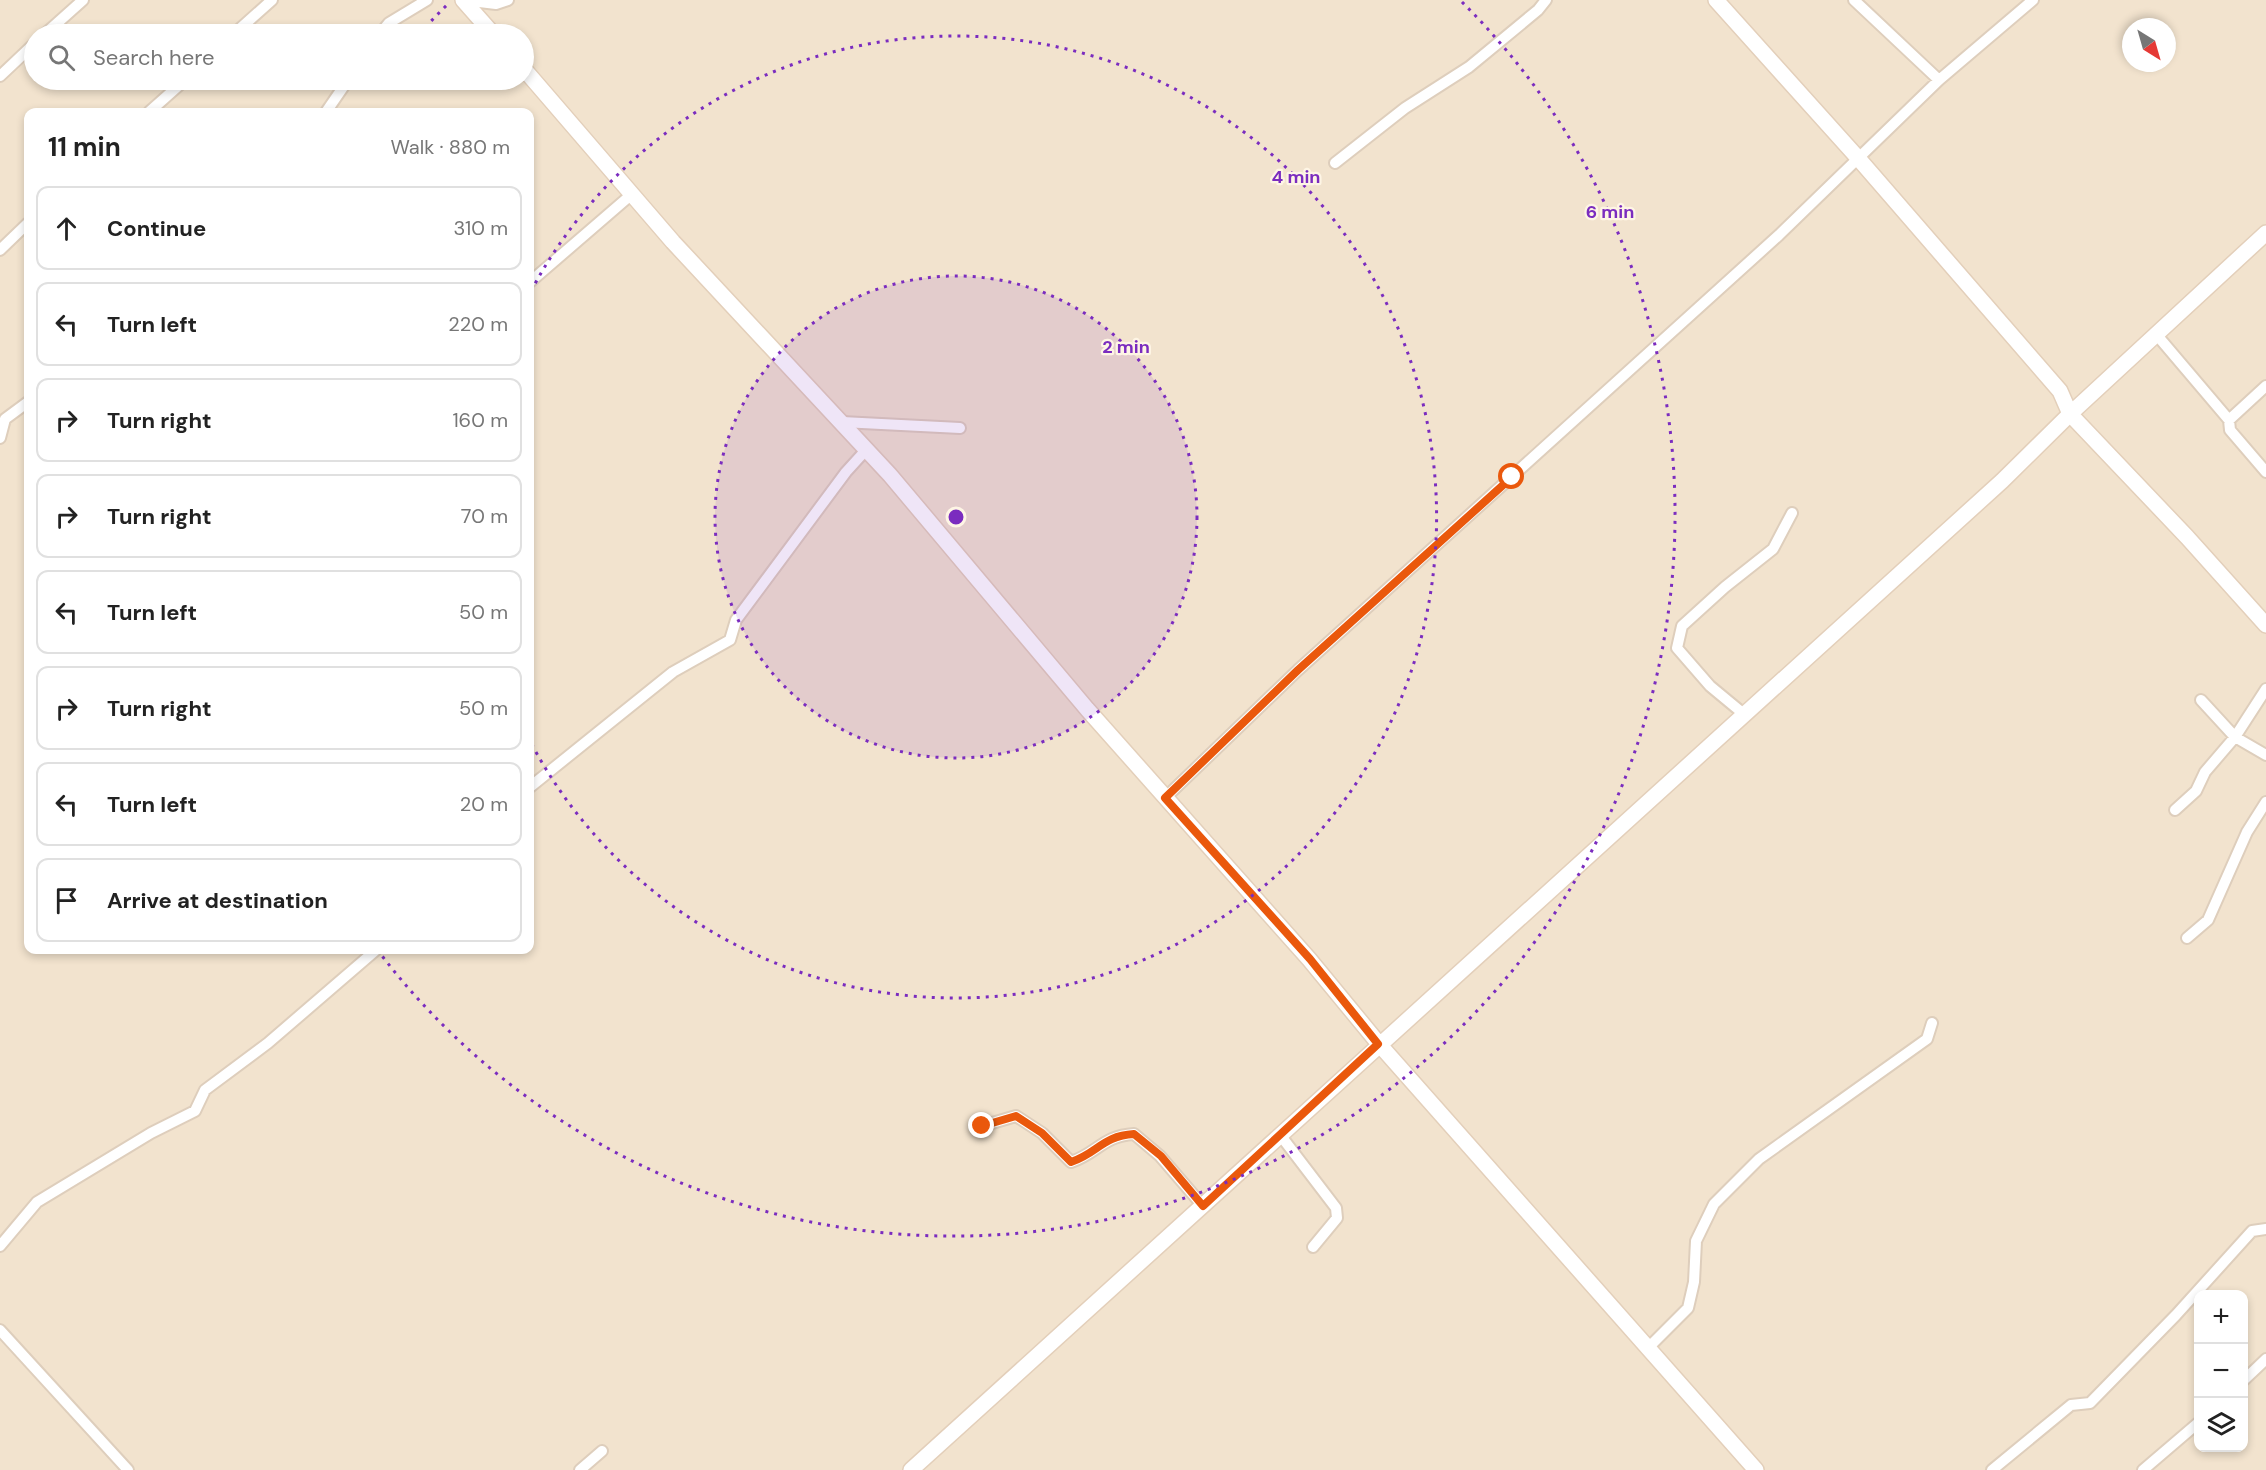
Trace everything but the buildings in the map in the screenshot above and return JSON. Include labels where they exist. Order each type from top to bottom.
[{"type":"street","points":[[56,24],[83,0]]},
{"type":"street","points":[[245,24],[272,0]]},
{"type":"street","points":[[388,24],[427,0]]},
{"type":"street","points":[[463,0],[496,4],[508,0]]},
{"type":"street","points":[[463,0],[484,24]]},
{"type":"street","points":[[1335,163],[1405,108],[1469,67],[1538,10],[1546,0]]},
{"type":"street","points":[[1716,0],[1858,158],[2060,392],[2070,414],[2187,537],[2266,625]]},
{"type":"street","points":[[1854,0],[1939,80]]},
{"type":"street","points":[[1165,798],[1298,670],[1779,235],[1939,80],[2033,0]]},
{"type":"street","points":[[0,76],[24,54]]},
{"type":"street","points":[[534,81],[632,194],[842,422],[1165,798],[1310,959],[1378,1044],[1756,1470]]},
{"type":"street","points":[[154,108],[174,90]]},
{"type":"street","points":[[329,108],[341,90]]},
{"type":"street","points":[[534,279],[632,194]]},
{"type":"street","points":[[0,250],[24,227]]},
{"type":"street","points":[[911,1470],[1281,1136],[1378,1044],[2002,481],[2070,414],[2266,233]]},
{"type":"street","points":[[2156,334],[2229,420],[2230,430],[2266,472]]},
{"type":"street","points":[[2229,420],[2266,386]]},
{"type":"street","points":[[0,438],[5,418],[24,405]]},
{"type":"street","points":[[842,422],[960,428]]},
{"type":"street","points":[[534,784],[673,672],[730,640],[736,620],[846,472],[866,450]]},
{"type":"street","points":[[1744,715],[1710,686],[1677,648],[1682,626],[1725,587],[1773,549],[1792,513]]},
{"type":"street","points":[[2175,810],[2196,792],[2205,772],[2235,737],[2259,696],[2266,689]]},
{"type":"street","points":[[2201,700],[2235,737],[2266,755]]},
{"type":"street","points":[[2187,938],[2208,920],[2247,832],[2266,802]]},
{"type":"street","points":[[0,1246],[37,1202],[151,1132],[195,1111],[205,1090],[268,1043],[371,954]]},
{"type":"street","points":[[1649,1347],[1688,1308],[1694,1282],[1696,1241],[1714,1204],[1759,1159],[1927,1039],[1932,1023]]},
{"type":"street","points":[[982,1126],[1016,1116],[1042,1133],[1071,1162],[1084,1158],[1104,1141],[1120,1135],[1134,1134],[1161,1156],[1203,1206]]},
{"type":"street","points":[[1281,1136],[1336,1208],[1337,1218],[1313,1246]]},
{"type":"street","points":[[1992,1470],[2071,1405],[2090,1403],[2176,1315],[2252,1231],[2266,1228]]},
{"type":"street","points":[[0,1330],[128,1470]]},
{"type":"street","points":[[2248,1376],[2266,1359]]},
{"type":"street","points":[[2143,1470],[2194,1427]]},
{"type":"street","points":[[580,1470],[602,1450]]},
{"type":"shaded area","points":[[0,0],[2266,0],[2266,1470],[0,1470]]},
{"type":"route","points":[[982,1126],[1016,1116],[1042,1133],[1071,1162],[1084,1158],[1104,1141],[1120,1135],[1134,1134],[1161,1156],[1203,1206],[1378,1044],[1310,959],[1165,798],[1298,670],[1512,477]]}]
